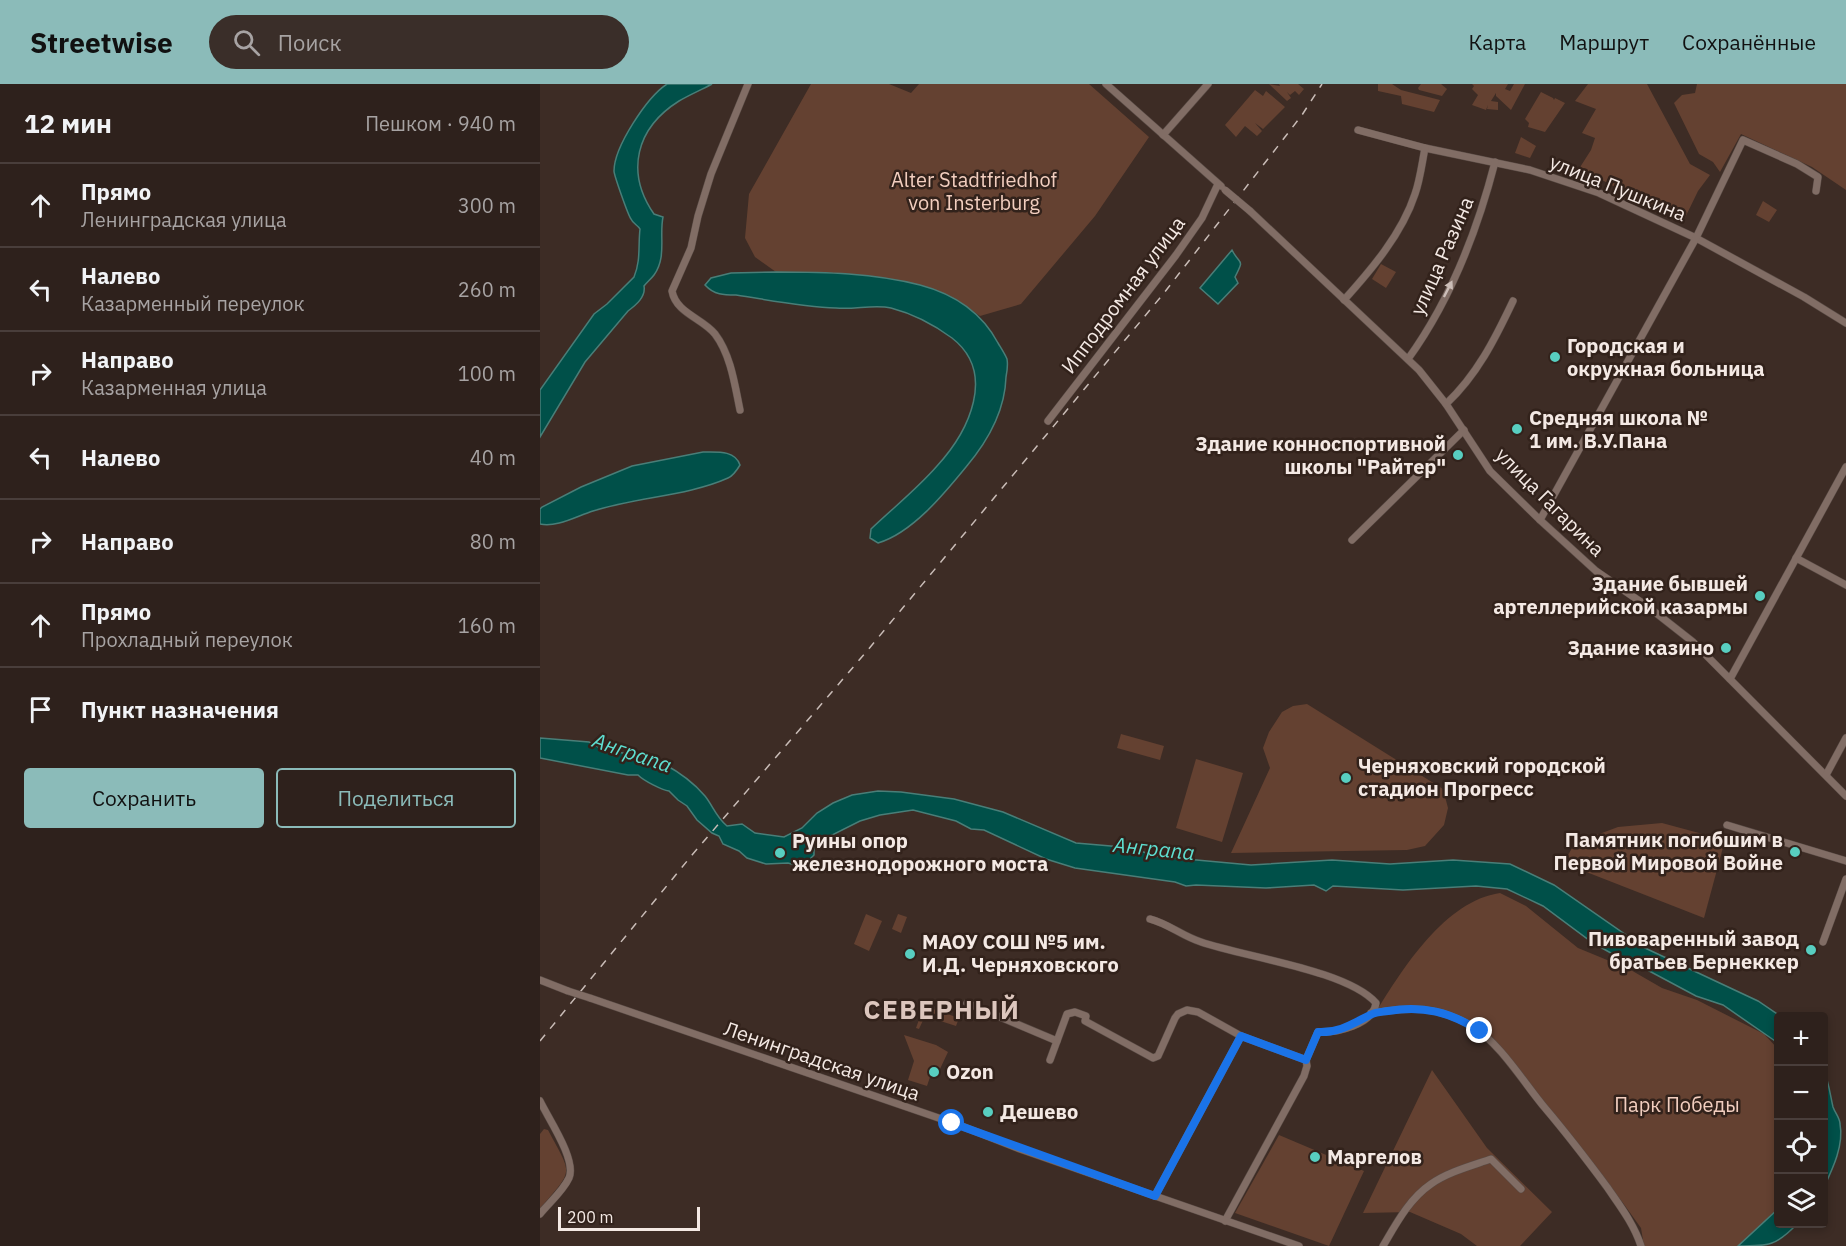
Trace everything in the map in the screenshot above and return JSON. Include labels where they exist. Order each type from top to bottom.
[{"type":"street","points":[[740,410],[729,363],[716,336],[676,304],[672,291],[691,248],[711,174],[748,84]]},
{"type":"street","points":[[1106,84],[1218,184]]},
{"type":"street","points":[[1163,135],[1208,84]]},
{"type":"street","name":"улица Пушкина","points":[[1358,130],[1425,148],[1552,176],[1599,193],[1696,238],[1804,297],[1846,323]]},
{"type":"street","points":[[1539,520],[1696,238],[1743,140],[1797,164],[1818,177],[1816,190]]},
{"type":"street","points":[[1344,300],[1404,220],[1415,194],[1425,148]]},
{"type":"street","name":"улица Разина","points":[[1408,359],[1421,341],[1470,243],[1482,212],[1495,162]]},
{"type":"street","name":"улица Гагарина","points":[[1218,184],[1250,211],[1430,382],[1490,471],[1539,520],[1596,571],[1651,609],[1693,642],[1846,796]]},
{"type":"street","name":"Ипподромная улица","points":[[1048,421],[1176,255],[1202,218],[1218,184]]},
{"type":"street","points":[[1446,404],[1459,392],[1476,370],[1490,348],[1513,301]]},
{"type":"street","points":[[1352,540],[1464,430]]},
{"type":"street","points":[[1730,680],[1846,467]]},
{"type":"street","points":[[1796,558],[1846,585]]},
{"type":"street","points":[[1826,775],[1846,738]]},
{"type":"street","points":[[1727,825],[1846,861]]},
{"type":"street","points":[[1823,942],[1846,879]]},
{"type":"street","points":[[1150,919],[1203,943],[1330,976],[1376,1002],[1373,1010],[1359,1022],[1337,1031],[1318,1032],[1306,1060],[1307,1066],[1299,1086],[1225,1221]]},
{"type":"street","name":"Ленинградская улица","points":[[540,981],[959,1125],[1299,1246]]},
{"type":"street","points":[[967,1003],[1057,1041]]},
{"type":"street","points":[[1373,1010],[1410,1007],[1429,1009],[1456,1018],[1480,1031],[1504,1056],[1570,1137],[1631,1222],[1641,1246]]},
{"type":"street","points":[[1050,1060],[1067,1014],[1075,1012],[1086,1016],[1085,1021],[1154,1058],[1158,1056],[1175,1018],[1182,1011],[1192,1010],[1241,1036],[1306,1060]]},
{"type":"street","points":[[1155,1196],[1241,1036]]},
{"type":"street","points":[[540,1101],[569,1157],[572,1169],[565,1184],[540,1214]]},
{"type":"street","points":[[1383,1246],[1414,1199],[1432,1183],[1458,1171],[1491,1159],[1521,1189]]},
{"type":"green space","name":"Alter Stadtfriedhof von Insterburg","points":[[811,84],[889,84],[911,93],[919,84],[1089,84],[1149,137],[1095,216],[1021,304],[980,316],[956,299],[829,273],[776,272],[755,257],[745,238],[749,194]]},
{"type":"green space","points":[[1269,84],[1280,86],[1279,84],[1298,84],[1304,89],[1299,95],[1295,91],[1290,95],[1287,92],[1291,98],[1287,101]]},
{"type":"green space","points":[[1378,84],[1392,84],[1401,90],[1440,100],[1434,112],[1402,104],[1401,96],[1378,91]]},
{"type":"green space","points":[[1421,84],[1441,84],[1447,89],[1442,96],[1419,90]]},
{"type":"green space","points":[[1472,84],[1508,84],[1505,89],[1510,91],[1514,84],[1525,84],[1511,110],[1496,96],[1496,93],[1491,101],[1498,102],[1498,110],[1487,109],[1488,105],[1486,110],[1472,105],[1478,95],[1472,89],[1474,86]]},
{"type":"green space","points":[[1588,84],[1647,84],[1690,164],[1710,175],[1698,191],[1683,222],[1600,179],[1577,172],[1591,150],[1595,138],[1582,133],[1596,109],[1575,101]]},
{"type":"green space","points":[[1697,84],[1846,84],[1846,190],[1812,167],[1741,134],[1720,172],[1713,162],[1699,154],[1674,103],[1682,95],[1695,93]]},
{"type":"green space","points":[[1255,90],[1263,96],[1266,91],[1285,107],[1263,129],[1255,123],[1262,131],[1257,136],[1245,126],[1236,137],[1225,125]]},
{"type":"green space","points":[[1541,92],[1554,100],[1555,98],[1565,103],[1545,132],[1528,127],[1529,123],[1525,119]]},
{"type":"green space","points":[[1521,137],[1536,146],[1530,158],[1515,153]]},
{"type":"green space","points":[[1763,201],[1777,210],[1769,222],[1756,215]]},
{"type":"green space","points":[[1381,264],[1396,272],[1386,288],[1372,279]]},
{"type":"green space","name":"Черняховский городской стадион Прогресс","points":[[1307,704],[1443,789],[1448,808],[1444,825],[1425,846],[1407,850],[1231,853],[1270,768],[1263,748],[1269,732],[1282,712],[1293,706]]},
{"type":"green space","points":[[1121,734],[1164,746],[1160,760],[1117,748]]},
{"type":"green space","points":[[1196,759],[1243,773],[1222,842],[1176,828]]},
{"type":"green space","points":[[1662,823],[1725,840],[1704,918],[1571,866],[1568,855],[1575,843],[1618,827]]},
{"type":"green space","name":"Парк Победы","points":[[1500,893],[1526,906],[1578,948],[1629,969],[1662,988],[1697,1000],[1764,1034],[1774,1045],[1774,1213],[1738,1246],[1644,1246],[1641,1228],[1623,1203],[1502,1050],[1471,1021],[1434,1007],[1407,1006],[1376,1012],[1399,976],[1428,939],[1461,909],[1480,899]]},
{"type":"green space","points":[[866,914],[882,921],[869,951],[854,944]]},
{"type":"green space","points":[[898,914],[907,917],[901,933],[892,929]]},
{"type":"green space","points":[[924,1006],[959,1018],[956,1026],[925,1016],[919,1029],[916,1028]]},
{"type":"green space","points":[[904,1035],[936,1045],[948,1052],[940,1069],[933,1068],[927,1086],[908,1080],[914,1061]]},
{"type":"green space","points":[[1432,1070],[1487,1148],[1552,1212],[1520,1246],[1477,1246],[1461,1234],[1410,1212],[1363,1213]]},
{"type":"green space","points":[[544,1129],[548,1130],[562,1156],[566,1172],[559,1186],[540,1209],[540,1134]]},
{"type":"green space","points":[[1279,1135],[1364,1171],[1329,1246],[1235,1213]]},
{"type":"water","points":[[667,84],[712,84],[679,101],[664,112],[653,124],[640,152],[638,167],[645,198],[654,214],[663,217],[662,254],[658,268],[644,286],[640,300],[585,362],[540,437],[540,390],[594,314],[634,277],[640,229],[632,221],[621,195],[614,171],[615,161],[625,136],[641,111]]},
{"type":"water","points":[[1232,250],[1241,264],[1235,277],[1238,283],[1218,304],[1200,288]]},
{"type":"water","points":[[776,272],[867,276],[902,281],[932,289],[955,299],[975,314],[991,332],[1007,359],[1005,390],[999,414],[981,447],[948,489],[915,522],[891,538],[878,543],[870,538],[871,529],[913,491],[949,452],[968,419],[973,402],[975,385],[973,368],[966,352],[952,338],[923,320],[899,310],[884,307],[843,308],[799,305],[719,294],[705,285],[711,278],[731,273]]},
{"type":"water","points":[[703,452],[730,454],[738,460],[740,465],[730,477],[696,489],[610,506],[560,523],[540,524],[542,507],[581,487],[632,466]]},
{"type":"water","name":"Анграпа","points":[[540,738],[589,742],[598,747],[606,743],[615,746],[622,753],[649,756],[686,778],[705,796],[727,826],[742,824],[755,833],[784,837],[802,828],[817,813],[833,803],[852,795],[878,791],[954,799],[1003,812],[1076,843],[1134,848],[1153,856],[1251,865],[1332,860],[1390,864],[1453,860],[1510,864],[1554,885],[1645,948],[1758,1001],[1774,1012],[1774,1040],[1723,1005],[1696,996],[1618,957],[1593,943],[1543,906],[1507,889],[1476,886],[1403,890],[1333,886],[1326,891],[1314,885],[1266,888],[1186,886],[1175,882],[1075,868],[1046,859],[984,830],[971,829],[956,821],[913,810],[880,815],[860,821],[822,840],[814,848],[814,855],[810,859],[795,865],[766,864],[747,858],[739,851],[723,844],[719,836],[697,820],[687,806],[669,791],[653,785],[638,775],[540,758]]},
{"type":"water","points":[[1828,1084],[1841,1132],[1837,1156],[1828,1178]]},
{"type":"water","points":[[1774,1213],[1774,1228],[1793,1228],[1777,1241],[1765,1245],[1738,1246]]},
{"type":"railway","points":[[540,1041],[692,855],[867,651],[1164,293],[1302,115],[1322,84]]},
{"type":"place","name":"Городская и окружная больница","points":[[1555,357]]},
{"type":"place","name":"Средняя школа № 1 им. В.У.Пана","points":[[1517,429]]},
{"type":"place","name":"Здание конноспортивной школы \"Райтер\"","points":[[1458,455]]},
{"type":"place","name":"Здание бывшей артеллерийской казармы","points":[[1760,596]]},
{"type":"place","name":"Здание казино","points":[[1726,648]]},
{"type":"place","name":"Черняховский городской стадион Прогресс","points":[[1346,778]]},
{"type":"place","name":"Памятник погибшим в Первой Мировой Войне","points":[[1795,852]]},
{"type":"place","name":"Руины опор железнодорожного моста","points":[[780,853]]},
{"type":"place","name":"Пивоваренный завод братьев Бернеккер","points":[[1811,950]]},
{"type":"place","name":"МАОУ СОШ №5 им. И.Д. Черняховского","points":[[910,954]]},
{"type":"place","name":"Ozon","points":[[934,1072]]},
{"type":"place","name":"Дешево","points":[[988,1112]]},
{"type":"place","name":"Маргелов","points":[[1315,1157]]},
{"type":"district","name":"СЕВЕРНЫЙ","points":[[942,1010]]},
{"type":"route","points":[[952,1123],[1155,1196],[1241,1036],[1306,1060],[1318,1032],[1337,1031],[1359,1022],[1371,1013],[1410,1007],[1429,1009],[1456,1018],[1480,1031]]}]
